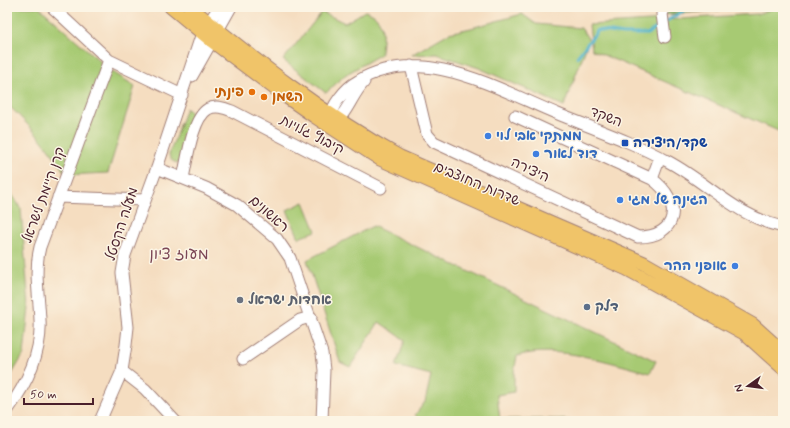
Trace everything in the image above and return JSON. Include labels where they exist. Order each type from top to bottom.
[{"type":"main road","name":"שדרות החוצבים","points":[[170,7],[252,58],[391,164],[594,253],[650,281],[744,333],[783,368]]},
{"type":"main road","name":"שדרות החוצבים","points":[[190,7],[210,32]]},
{"type":"main road","name":"שדרות החוצבים","points":[[332,120],[400,157],[644,264],[753,325],[783,352]]},
{"type":"street","points":[[52,7],[109,60],[183,93]]},
{"type":"street","points":[[210,32],[219,7]]},
{"type":"street","points":[[210,32],[231,7]]},
{"type":"street","points":[[665,7],[662,14],[665,37]]},
{"type":"street","name":"מעלה הקסטל","points":[[100,421],[122,371],[128,327],[122,273],[125,255],[183,93],[210,32]]},
{"type":"street","name":"קרן קיימת לישראל","points":[[7,411],[27,379],[38,352],[40,323],[38,259],[44,235],[109,60]]},
{"type":"street","points":[[332,120],[350,87],[377,71],[398,66],[412,66]]},
{"type":"street","name":"השקד","points":[[412,66],[435,68],[473,79],[637,146],[660,157],[753,218],[780,228]]},
{"type":"street","name":"היצירה","points":[[412,66],[427,134],[434,142],[638,237],[656,235],[669,223],[674,211],[672,203],[663,187],[652,179],[515,116]]},
{"type":"street","name":"קיבוץ גלויות","points":[[183,178],[195,126],[200,117],[207,110],[215,107],[232,111],[381,188]]},
{"type":"street","points":[[652,179],[660,157]]},
{"type":"street","name":"ראשונים","points":[[157,168],[206,188],[237,205],[277,239],[290,258],[322,353],[324,370],[322,421]]},
{"type":"street","points":[[58,197],[144,200]]},
{"type":"street","points":[[243,359],[300,320],[311,317]]},
{"type":"street","points":[[122,371],[150,394],[175,421]]},
{"type":"green space","points":[[7,7],[39,7],[111,71],[135,86],[108,173],[66,175],[39,137],[7,104]]},
{"type":"green space","points":[[666,7],[761,7],[663,15]]},
{"type":"green space","points":[[783,7],[783,133],[592,50],[589,25],[757,14]]},
{"type":"green space","points":[[365,11],[377,18],[382,28],[381,54],[345,75],[326,93],[283,60],[322,12],[345,23]]},
{"type":"green space","points":[[522,14],[536,24],[581,28],[589,40],[564,106],[479,68],[437,54],[411,55],[449,33]]},
{"type":"green space","points":[[186,108],[192,114],[180,163],[178,163],[174,162],[169,155]]},
{"type":"green space","points":[[7,186],[21,209],[29,307],[24,354],[7,382]]},
{"type":"green space","points":[[304,202],[316,231],[299,238],[287,210]]},
{"type":"green space","points":[[373,226],[656,361],[650,373],[602,360],[566,353],[532,353],[517,356],[514,372],[514,392],[497,395],[500,419],[562,419],[573,421],[421,421],[415,415],[425,402],[431,375],[396,366],[405,340],[379,322],[350,367],[340,362],[307,260]]},
{"type":"waterway","points":[[665,22],[690,7]]},
{"type":"waterway","points":[[577,57],[598,30],[623,34],[647,34],[661,25]]},
{"type":"place","name":"פינתי","points":[[252,92]]},
{"type":"place","name":"השמן","points":[[264,97]]},
{"type":"place","name":"ממתקי אבי לוי","points":[[488,136]]},
{"type":"place","name":"שקד/היצירה","points":[[625,143]]},
{"type":"place","name":"דוד לאור","points":[[536,154]]},
{"type":"place","name":"הגינה של מגי","points":[[620,200]]},
{"type":"place","name":"אופני ההר","points":[[735,266]]},
{"type":"place","name":"אחדות ישראל","points":[[240,300]]},
{"type":"place","name":"דלק","points":[[587,307]]},
{"type":"district","name":"מעוז ציון","points":[[179,254]]}]
